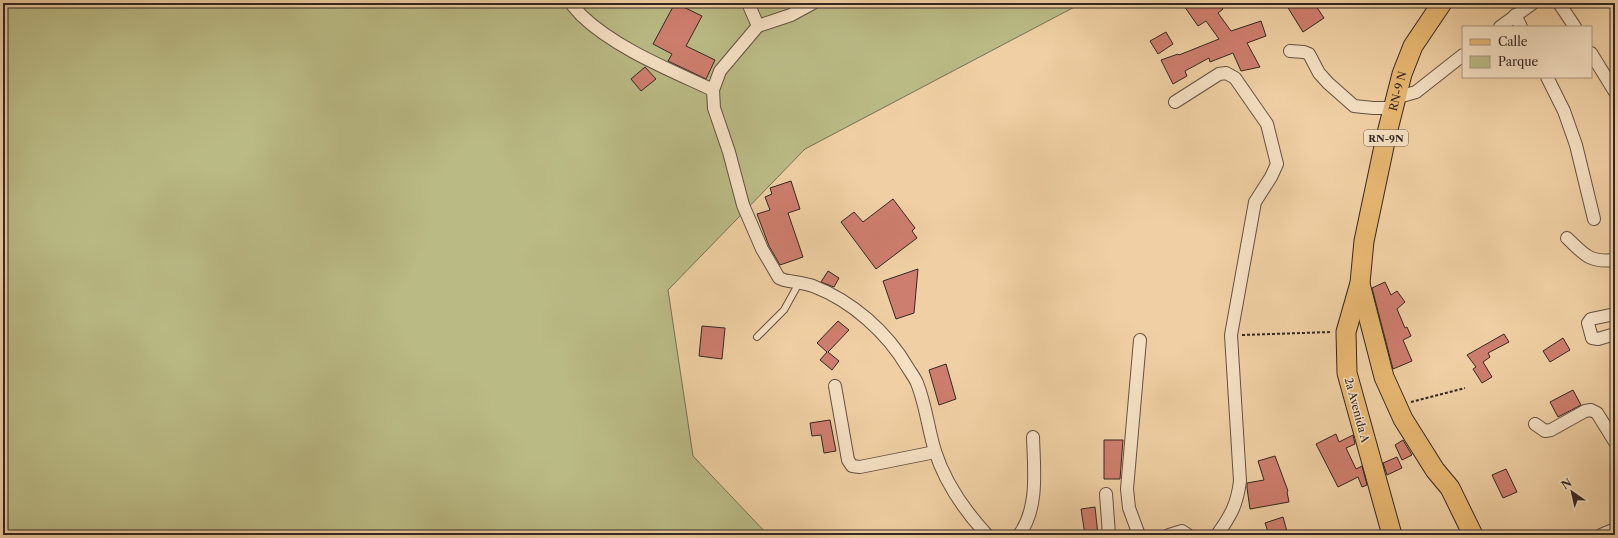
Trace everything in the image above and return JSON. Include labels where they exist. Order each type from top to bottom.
[{"type":"main road","name":"RN-9 N","points":[[1360,283],[1364,241],[1394,103],[1413,46],[1442,3]]},
{"type":"main road","name":"2a Avenida A","points":[[1360,283],[1346,332],[1347,373],[1392,535]]},
{"type":"main road","name":"RN-9N","points":[[1360,283],[1384,377],[1403,419],[1435,470],[1450,488],[1473,535]]},
{"type":"street","points":[[572,3],[591,24],[605,34],[643,57],[713,90]]},
{"type":"street","points":[[748,3],[758,26]]},
{"type":"street","points":[[813,3],[791,15],[758,26],[720,71],[717,77],[713,90],[714,108],[744,205],[762,249],[779,278],[826,292],[854,308],[893,346],[917,383],[936,452],[956,497],[987,535]]},
{"type":"street","points":[[1501,26],[1533,3]]},
{"type":"street","points":[[1559,3],[1574,26]]},
{"type":"street","points":[[1515,15],[1520,26]]},
{"type":"street","points":[[1290,51],[1309,54],[1319,73],[1354,106],[1373,108],[1394,103],[1416,92],[1462,56]]},
{"type":"street","points":[[1592,55],[1615,92]]},
{"type":"street","points":[[1175,102],[1219,74],[1226,73],[1235,78],[1267,124],[1277,164],[1271,177],[1255,202],[1231,335],[1240,481],[1237,501],[1229,518],[1217,535]]},
{"type":"street","points":[[1548,78],[1564,111],[1576,145],[1594,219]]},
{"type":"street","points":[[1567,238],[1586,256],[1598,261],[1615,260]]},
{"type":"street","points":[[1615,314],[1591,319],[1588,323],[1592,338],[1598,339],[1615,334]]},
{"type":"street","points":[[1139,535],[1129,508],[1127,488],[1140,340]]},
{"type":"street","points":[[834,386],[848,460],[852,466],[860,467],[936,452]]},
{"type":"street","points":[[1534,424],[1545,431],[1551,430],[1585,411],[1591,410],[1597,413],[1615,442]]},
{"type":"street","points":[[1019,535],[1030,513],[1034,471],[1033,438]]},
{"type":"street","points":[[1106,494],[1109,535]]},
{"type":"street","points":[[1602,535],[1615,529]]},
{"type":"street","points":[[1169,535],[1182,531],[1188,535]]},
{"type":"lane","points":[[757,337],[784,310],[799,283]]},
{"type":"path","points":[[1231,335],[1346,332]]},
{"type":"path","points":[[1403,419],[1408,417],[1407,403],[1465,388]]},
{"type":"green space","points":[[3,3],[1082,3],[805,149],[668,290],[693,456],[768,535],[3,535]]},
{"type":"building","points":[[675,3],[702,16],[686,46],[715,60],[706,79],[668,61],[672,54],[653,44]]},
{"type":"building","points":[[1182,3],[1219,3],[1223,9],[1218,13],[1231,31],[1261,21],[1266,36],[1247,43],[1260,67],[1241,71],[1233,53],[1210,62],[1209,58],[1185,71],[1187,76],[1173,84],[1161,60],[1178,54],[1179,55],[1219,39],[1206,21],[1198,26]]},
{"type":"building","points":[[1285,3],[1314,3],[1324,18],[1303,32]]},
{"type":"building","points":[[1166,32],[1173,44],[1158,54],[1150,41]]},
{"type":"building","points":[[645,67],[656,79],[641,91],[631,79]]},
{"type":"building","points":[[791,181],[800,209],[788,213],[803,257],[780,265],[769,246],[757,214],[770,210],[765,197],[772,194],[770,188]]},
{"type":"building","points":[[893,199],[915,228],[912,231],[917,238],[876,269],[841,222],[854,212],[863,222]]},
{"type":"building","points":[[918,269],[914,313],[896,319],[883,281]]},
{"type":"building","points":[[828,271],[839,278],[834,287],[821,282]]},
{"type":"building","points":[[1385,282],[1391,295],[1397,291],[1405,302],[1397,309],[1405,328],[1407,327],[1411,336],[1403,340],[1412,361],[1393,369],[1372,288]]},
{"type":"building","points":[[838,321],[849,330],[828,352],[839,361],[832,370],[820,360],[827,352],[817,343]]},
{"type":"building","points":[[702,326],[725,328],[722,359],[699,356]]},
{"type":"building","points":[[1504,334],[1509,342],[1488,353],[1490,357],[1483,362],[1492,377],[1482,383],[1473,369],[1476,367],[1467,355]]},
{"type":"building","points":[[1563,338],[1570,350],[1550,362],[1543,351]]},
{"type":"building","points":[[946,364],[956,399],[939,405],[929,370]]},
{"type":"building","points":[[1573,390],[1581,405],[1558,417],[1550,402]]},
{"type":"building","points":[[830,420],[836,451],[824,453],[821,435],[812,436],[810,423]]},
{"type":"building","points":[[1336,434],[1339,442],[1353,435],[1355,444],[1346,448],[1356,469],[1362,466],[1367,485],[1362,487],[1358,477],[1338,487],[1316,444]]},
{"type":"building","points":[[1104,440],[1123,440],[1120,479],[1104,479]]},
{"type":"building","points":[[1403,440],[1412,455],[1402,460],[1395,445]]},
{"type":"building","points":[[1275,456],[1288,491],[1289,502],[1250,509],[1247,483],[1264,480],[1258,461]]},
{"type":"building","points":[[1397,457],[1402,468],[1387,475],[1383,463]]},
{"type":"building","points":[[1506,469],[1517,492],[1503,498],[1492,475]]},
{"type":"building","points":[[1095,507],[1098,535],[1085,535],[1081,509]]},
{"type":"building","points":[[1283,517],[1288,535],[1269,535],[1265,523]]}]
